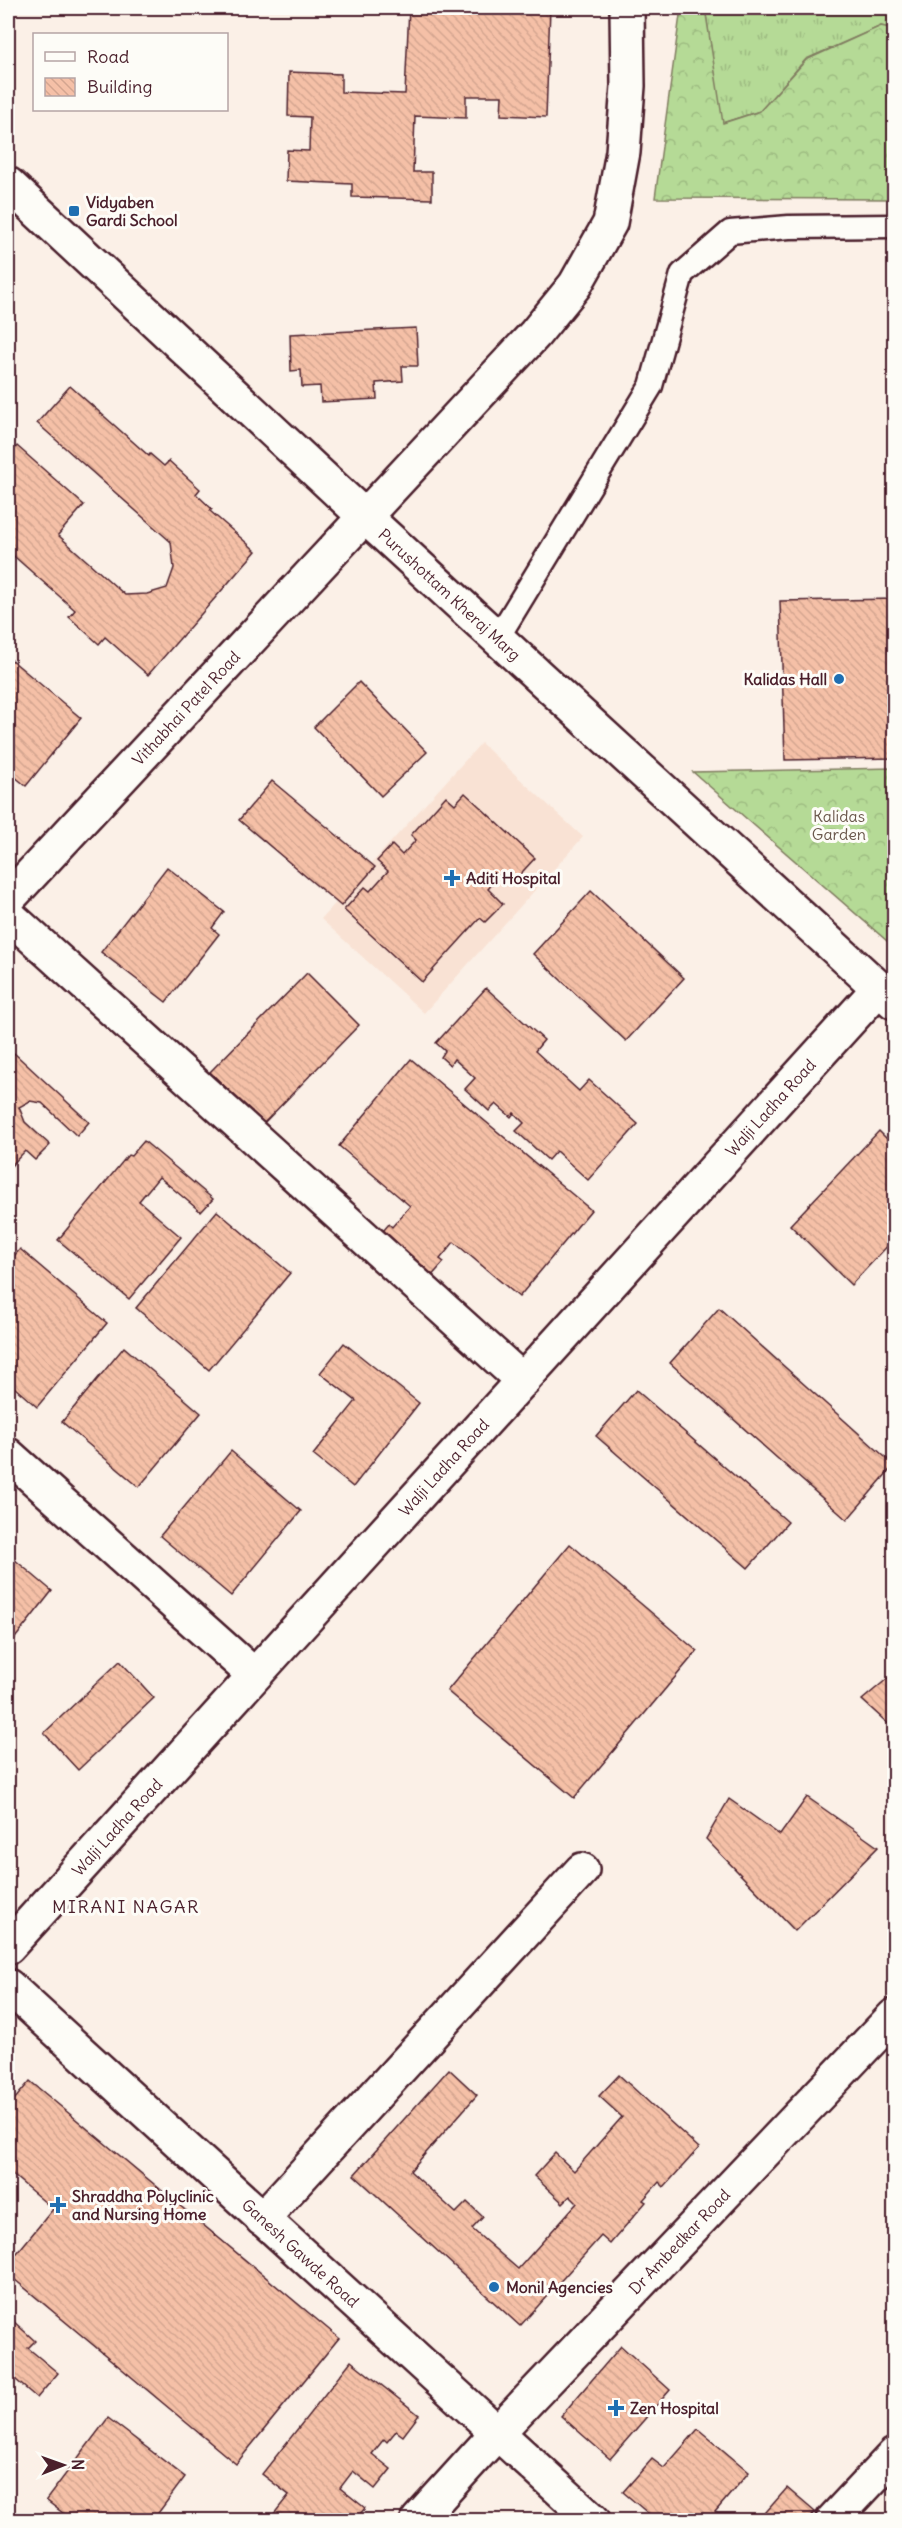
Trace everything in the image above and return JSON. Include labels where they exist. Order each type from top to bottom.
[{"type":"street","name":"Vithabhai Patel Road","points":[[8,899],[535,334],[575,285],[610,224],[623,152],[628,86],[627,8]]},
{"type":"street","name":"Purushottam Kheraj Marg","points":[[8,184],[497,639],[887,995]]},
{"type":"street","points":[[8,915],[523,1381]]},
{"type":"street","name":"Walji Ladha Road","points":[[8,1947],[523,1381],[887,995]]},
{"type":"street","points":[[8,1455],[255,1675]]},
{"type":"street","points":[[262,2219],[582,1870]]},
{"type":"street","name":"Ganesh Gawde Road","points":[[8,1986],[593,2520]]},
{"type":"street","name":"Dr Ambedkar Road","points":[[418,2520],[497,2433],[894,2016]]},
{"type":"street","points":[[834,2520],[894,2455]]},
{"type":"lane","points":[[497,639],[651,386],[682,274],[730,232],[789,227],[894,226]]},
{"type":"shaded area","name":"Aditi Hospital","points":[[481,743],[583,837],[424,1013],[321,919]]},
{"type":"green space","points":[[681,8],[705,8],[723,123],[760,111],[806,60],[881,26],[894,29],[894,199],[655,198]]},
{"type":"green space","points":[[705,8],[894,8],[894,29],[881,26],[806,59],[760,111],[722,123]]},
{"type":"green space","name":"Kalidas Garden","points":[[894,768],[894,947],[693,772]]},
{"type":"building","points":[[409,8],[550,8],[546,117],[501,115],[502,96],[466,96],[466,118],[415,116],[413,172],[432,172],[432,199],[352,197],[352,184],[286,181],[287,150],[309,151],[310,117],[288,116],[289,72],[341,74],[341,92],[405,94]]},
{"type":"building","points":[[416,328],[418,366],[402,366],[403,381],[376,383],[377,399],[321,402],[320,386],[302,387],[301,370],[291,371],[290,334]]},
{"type":"building","points":[[70,386],[149,456],[150,454],[164,466],[169,461],[200,489],[196,494],[212,509],[210,511],[256,551],[148,675],[105,637],[99,644],[69,617],[75,610],[8,551],[8,456],[17,446],[84,505],[58,535],[125,595],[147,594],[167,588],[174,568],[171,542],[37,423]]},
{"type":"building","name":"Kalidas Hall","points":[[894,599],[894,758],[785,760],[780,601]]},
{"type":"building","points":[[8,657],[81,718],[26,786],[8,771]]},
{"type":"building","points":[[359,682],[427,752],[381,796],[314,727]]},
{"type":"building","points":[[272,781],[375,867],[341,906],[239,820]]},
{"type":"building","points":[[465,793],[535,858],[513,882],[502,873],[488,889],[503,904],[485,922],[480,918],[422,982],[344,910],[365,887],[370,891],[388,871],[377,861],[392,845],[402,855],[416,840],[411,835],[446,796],[455,804]]},
{"type":"building","points":[[167,867],[224,912],[212,928],[219,934],[166,1002],[101,952]]},
{"type":"building","points":[[591,891],[684,978],[626,1041],[533,954]]},
{"type":"building","points":[[307,973],[359,1025],[263,1124],[210,1072]]},
{"type":"building","points":[[486,988],[544,1040],[535,1051],[579,1091],[589,1080],[638,1124],[588,1180],[556,1151],[548,1160],[516,1131],[524,1123],[514,1113],[511,1117],[496,1104],[489,1111],[465,1089],[475,1078],[454,1059],[450,1065],[441,1057],[445,1051],[436,1043]]},
{"type":"building","points":[[14,1053],[89,1122],[77,1136],[42,1103],[30,1101],[19,1107],[25,1122],[50,1145],[35,1160],[25,1151],[11,1166],[8,1163],[8,1060]]},
{"type":"building","points":[[411,1059],[591,1210],[519,1297],[454,1242],[440,1259],[444,1262],[429,1279],[378,1237],[389,1224],[392,1227],[410,1206],[339,1146]]},
{"type":"building","points":[[879,1131],[894,1146],[894,1239],[851,1285],[790,1225]]},
{"type":"building","points":[[144,1141],[213,1199],[201,1212],[159,1177],[139,1201],[181,1237],[129,1299],[58,1240],[128,1155],[131,1156]]},
{"type":"building","points":[[217,1211],[290,1273],[209,1370],[136,1308]]},
{"type":"building","points":[[20,1249],[107,1323],[37,1407],[8,1382],[8,1263]]},
{"type":"building","points":[[719,1308],[894,1465],[847,1520],[670,1363]]},
{"type":"building","points":[[344,1343],[419,1403],[353,1487],[313,1455],[356,1401],[320,1373]]},
{"type":"building","points":[[124,1347],[201,1413],[139,1487],[62,1422]]},
{"type":"building","points":[[636,1390],[788,1522],[748,1568],[596,1436]]},
{"type":"building","points":[[231,1451],[301,1511],[231,1596],[160,1536]]},
{"type":"building","points":[[570,1544],[697,1651],[574,1798],[447,1691]]},
{"type":"building","points":[[8,1554],[52,1591],[8,1647]]},
{"type":"building","points":[[120,1661],[154,1698],[78,1770],[44,1733]]},
{"type":"building","points":[[894,1673],[894,1729],[862,1700]]},
{"type":"building","points":[[807,1797],[878,1847],[795,1931],[706,1839],[729,1799],[780,1835]]},
{"type":"building","points":[[449,2069],[477,2095],[410,2171],[456,2213],[467,2202],[483,2217],[472,2229],[518,2269],[577,2203],[570,2196],[563,2203],[534,2176],[555,2153],[574,2171],[622,2117],[599,2096],[619,2075],[699,2148],[664,2187],[659,2182],[643,2200],[646,2202],[610,2244],[601,2236],[520,2326],[354,2175]]},
{"type":"building","points":[[30,2081],[339,2338],[236,2464],[8,2274],[8,2264],[53,2209],[8,2171],[8,2107]]},
{"type":"building","points":[[12,2320],[35,2341],[28,2348],[58,2373],[37,2398],[9,2374],[8,2376],[8,2325]]},
{"type":"building","points":[[621,2346],[670,2390],[610,2459],[561,2416]]},
{"type":"building","points":[[351,2361],[419,2415],[403,2436],[396,2431],[387,2442],[384,2439],[372,2454],[391,2469],[375,2489],[353,2471],[340,2488],[365,2508],[355,2520],[269,2520],[289,2495],[262,2474]]},
{"type":"building","points":[[108,2418],[185,2477],[153,2520],[72,2520],[46,2500]]},
{"type":"building","points":[[698,2429],[749,2472],[715,2512],[725,2520],[656,2520],[623,2492],[652,2459],[664,2468]]},
{"type":"building","points":[[787,2488],[815,2512],[807,2520],[759,2520]]},
{"type":"place","name":"Vidyaben Gardi School","points":[[74,211]]},
{"type":"place","name":"Kalidas Hall","points":[[839,679]]},
{"type":"place","name":"Aditi Hospital","points":[[452,878]]},
{"type":"place","name":"Shraddha Polyclinic and Nursing Home","points":[[58,2205]]},
{"type":"place","name":"Monil Agencies","points":[[494,2287]]},
{"type":"place","name":"Zen Hospital","points":[[616,2408]]},
{"type":"district","name":"MIRANI NAGAR","points":[[126,1907]]}]
